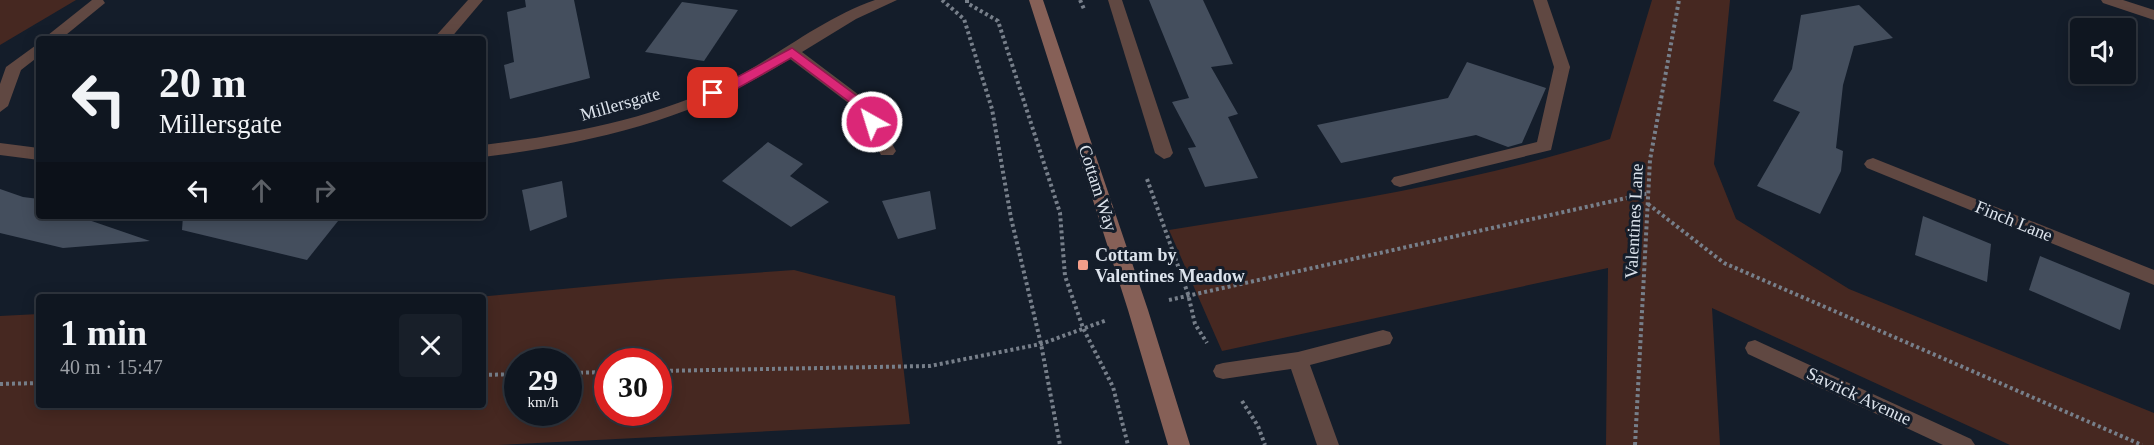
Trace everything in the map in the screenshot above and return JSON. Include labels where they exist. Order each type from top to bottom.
[{"type":"main road","name":"Cottam Way","points":[[1036,0],[1138,310],[1179,445]]},
{"type":"street","points":[[444,36],[476,0]]},
{"type":"street","points":[[1115,0],[1164,153]]},
{"type":"street","points":[[1400,181],[1545,146],[1562,68],[1540,0]]},
{"type":"street","points":[[2108,0],[2154,15]]},
{"type":"street","name":"Millersgate","points":[[486,150],[547,144],[620,126],[734,85],[849,18],[885,1]]},
{"type":"street","points":[[55,36],[101,2]]},
{"type":"street","points":[[0,106],[14,67],[36,50]]},
{"type":"street","points":[[792,52],[864,108],[887,151]]},
{"type":"street","points":[[0,149],[36,154]]},
{"type":"street","name":"Finch Lane","points":[[1873,164],[2154,278]]},
{"type":"street","points":[[1223,370],[1298,360],[1383,338]]},
{"type":"street","name":"Savrick Avenue","points":[[1755,348],[1964,445]]},
{"type":"street","points":[[1298,360],[1328,445]]},
{"type":"path","points":[[942,0],[964,19],[992,109],[1011,218],[1041,344],[1060,445]]},
{"type":"path","points":[[967,0],[967,3],[998,21],[1060,213],[1065,276],[1083,328],[1113,387],[1128,445]]},
{"type":"path","points":[[1080,0],[1088,19]]},
{"type":"path","name":"Valentines Lane","points":[[1635,445],[1650,160],[1679,0]]},
{"type":"path","points":[[1143,168],[1188,294],[1195,324],[1258,426],[1265,445]]},
{"type":"path","points":[[1188,294],[1649,193]]},
{"type":"path","points":[[1648,204],[1724,263],[2142,445]]},
{"type":"path","points":[[672,371],[930,366],[1041,344],[1083,328]]},
{"type":"path","points":[[486,375],[504,374]]},
{"type":"path","points":[[0,384],[36,384]]},
{"type":"shaded area","points":[[0,0],[76,0],[0,45]]},
{"type":"shaded area","points":[[1652,0],[1730,0],[1714,164],[1736,219],[1849,289],[2154,413],[2154,445],[2010,445],[1712,308],[1720,445],[1606,445],[1608,268],[1222,351],[1169,230],[1336,203],[1447,182],[1610,139]]},
{"type":"shaded area","points":[[794,270],[895,296],[910,424],[498,445],[0,445],[0,316],[36,314],[36,408],[486,408],[486,296],[667,279]]},
{"type":"building","points":[[525,0],[574,0],[590,78],[510,99],[504,65],[514,62],[507,12],[526,7]]},
{"type":"building","points":[[1149,0],[1203,0],[1233,64],[1211,67],[1238,114],[1228,117],[1258,178],[1205,187],[1188,148],[1196,147],[1172,102],[1189,98]]},
{"type":"building","points":[[682,2],[738,10],[704,61],[645,52]]},
{"type":"building","points":[[1859,5],[1893,38],[1854,46],[1843,85],[1836,148],[1843,151],[1841,171],[1820,214],[1757,186],[1800,112],[1773,101],[1792,69],[1801,15]]},
{"type":"building","points":[[1467,62],[1546,88],[1522,143],[1508,147],[1476,135],[1341,163],[1317,125],[1448,98]]},
{"type":"building","points":[[768,142],[803,164],[790,176],[829,202],[791,227],[722,181]]},
{"type":"building","points":[[562,181],[567,217],[530,231],[522,190]]},
{"type":"building","points":[[0,189],[36,199],[36,219],[86,219],[150,241],[63,248],[0,233]]},
{"type":"building","points":[[930,191],[936,229],[898,239],[882,201]]},
{"type":"building","points":[[1923,216],[1991,244],[1987,282],[1915,255]]},
{"type":"building","points":[[183,219],[340,219],[307,260],[182,230]]},
{"type":"building","points":[[2040,256],[2130,293],[2120,330],[2029,290]]},
{"type":"place","name":"Cottam by Valentines Meadow","points":[[1083,265]]},
{"type":"route","points":[[713,93],[734,85],[792,52],[864,108],[872,122]]}]
